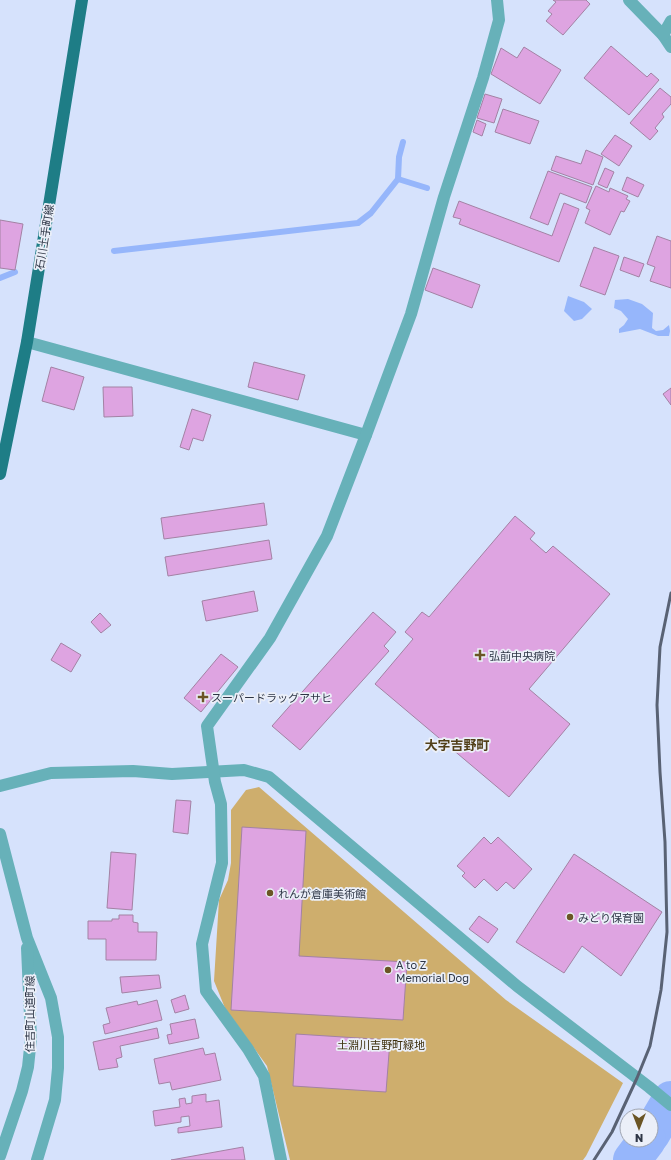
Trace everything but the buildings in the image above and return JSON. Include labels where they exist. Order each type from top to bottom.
[{"type":"main road","name":"石川土手町線","points":[[0,474],[27,342],[82,0]]},
{"type":"street","points":[[281,1160],[264,1076],[248,1049],[206,992],[202,944],[222,863],[221,804],[215,782],[208,726],[270,638],[327,536],[411,314],[444,197],[483,78],[499,20],[497,0]]},
{"type":"street","points":[[629,0],[664,35],[671,47]]},
{"type":"street","points":[[664,35],[671,21]]},
{"type":"street","points":[[27,342],[366,435]]},
{"type":"street","points":[[0,786],[52,773],[133,771],[172,774],[244,770],[269,777],[517,986],[671,1105]]},
{"type":"street","name":"住吉町山道町線","points":[[0,834],[27,938],[52,998],[58,1037],[58,1068],[55,1100],[37,1160]]},
{"type":"street","name":"住吉町山道町線","points":[[0,1156],[22,1091],[28,1067],[31,1038],[27,938]]},
{"type":"green space","name":"土淵川吉野町緑地","points":[[259,787],[506,1000],[623,1083],[583,1160],[290,1160],[267,1066],[225,1008],[214,981],[219,900],[228,880],[231,863],[231,810],[246,790]]},
{"type":"water","points":[[568,296],[584,302],[592,309],[582,319],[574,321],[564,311]]},
{"type":"water","points":[[628,299],[642,304],[653,313],[652,328],[656,331],[663,330],[669,325],[669,336],[658,336],[640,329],[619,333],[619,329],[628,319],[621,311],[614,308],[615,300]]},
{"type":"waterway","points":[[114,251],[358,223],[371,213],[398,179],[399,157],[403,142]]},
{"type":"waterway","points":[[398,179],[427,188]]},
{"type":"waterway","points":[[0,278],[15,272]]},
{"type":"waterway","points":[[659,1120],[671,1100]]},
{"type":"waterway","points":[[632,1160],[641,1148]]},
{"type":"railway","points":[[594,1160],[612,1132],[650,1046],[661,990],[667,932],[665,842],[657,705],[660,647],[671,593]]},
{"type":"place","name":"弘前中央病院","points":[[480,655]]},
{"type":"place","name":"スーパードラッグアサヒ","points":[[203,697]]},
{"type":"place","name":"れんが倉庫美術館","points":[[270,893]]},
{"type":"place","name":"みどり保育園","points":[[570,917]]},
{"type":"place","name":"A to Z Memorial Dog","points":[[388,970]]},
{"type":"district","name":"大字吉野町","points":[[457,745]]}]
